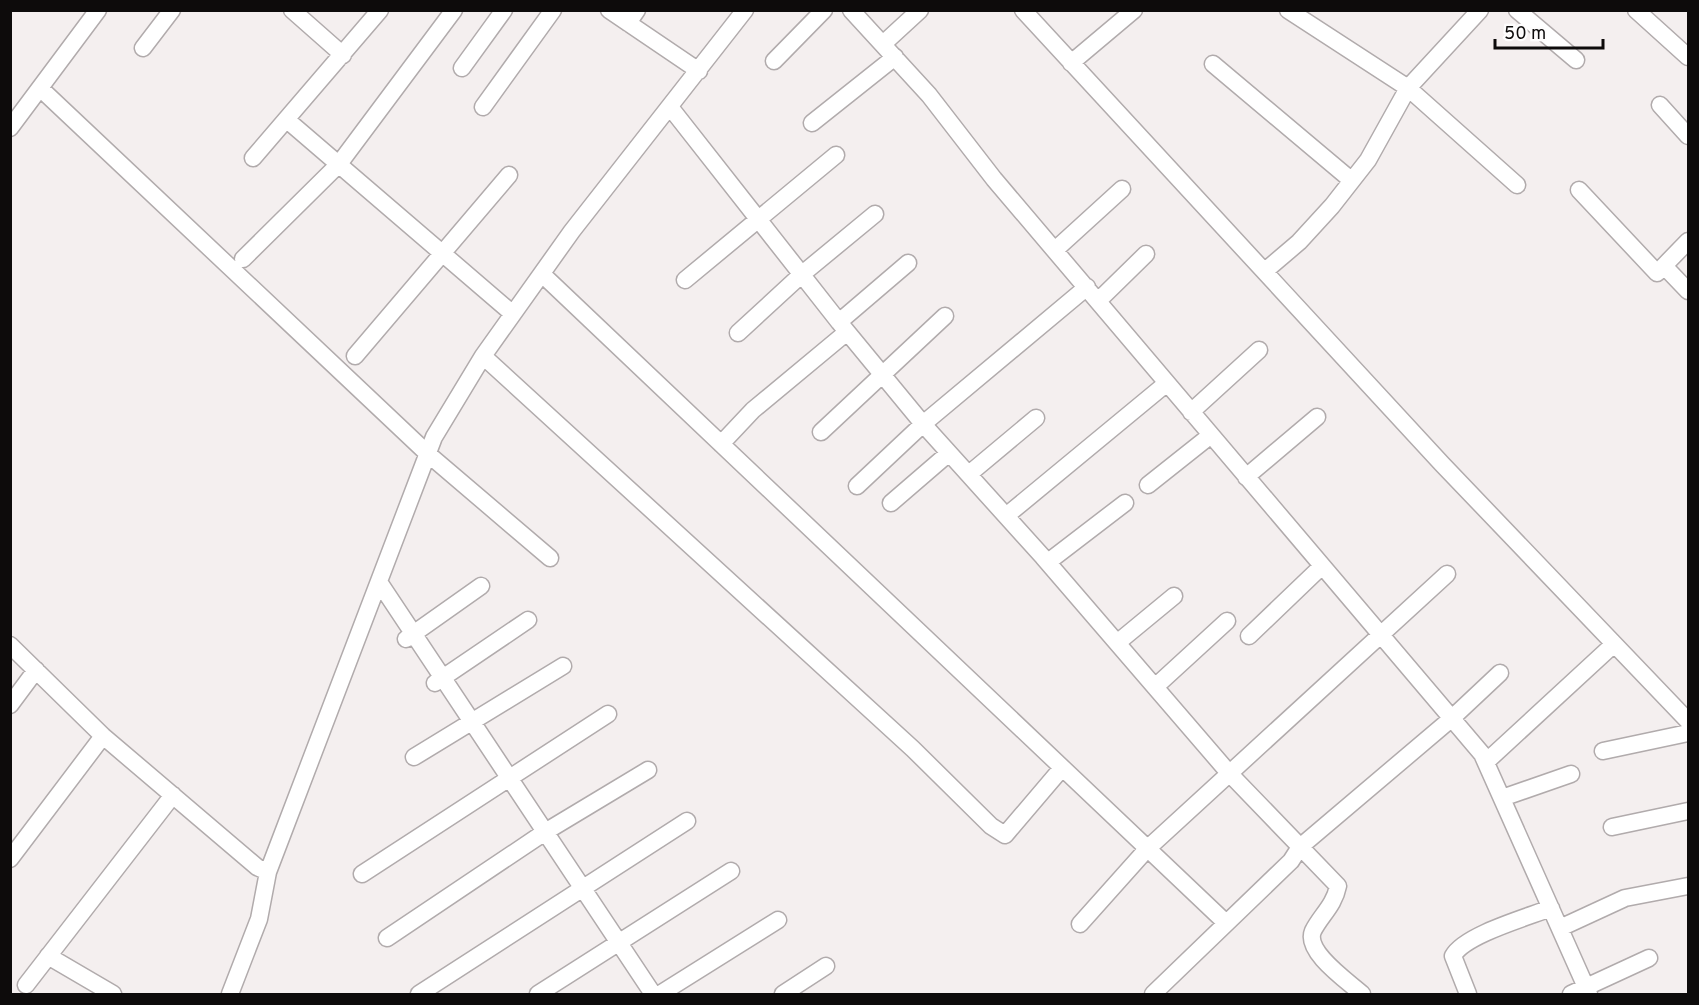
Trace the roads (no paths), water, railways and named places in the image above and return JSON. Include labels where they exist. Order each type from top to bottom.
[{"type":"street","points":[[10,128],[98,10]]},
{"type":"street","points":[[143,48],[172,10]]},
{"type":"street","points":[[292,10],[343,55]]},
{"type":"street","points":[[253,158],[380,10]]},
{"type":"street","points":[[243,259],[339,164],[454,10]]},
{"type":"street","points":[[462,68],[504,10]]},
{"type":"street","points":[[483,106],[553,10]]},
{"type":"street","points":[[609,10],[633,17],[699,71]]},
{"type":"street","points":[[230,994],[259,919],[268,872],[434,437],[483,356],[542,274],[745,10]]},
{"type":"street","points":[[774,61],[824,10]]},
{"type":"street","points":[[851,10],[895,57],[1486,762],[1560,928],[1582,992],[1649,958]]},
{"type":"street","points":[[883,44],[920,10]]},
{"type":"street","points":[[1023,10],[1442,464],[1689,721]]},
{"type":"street","points":[[1517,10],[1576,60]]},
{"type":"street","points":[[1636,10],[1689,57]]},
{"type":"street","points":[[1265,271],[1299,242],[1368,160],[1408,88],[1478,11]]},
{"type":"street","points":[[1071,63],[1127,13]]},
{"type":"street","points":[[1298,13],[1408,88],[1517,185]]},
{"type":"street","points":[[812,123],[895,57]]},
{"type":"street","points":[[1213,64],[1351,180]]},
{"type":"street","points":[[40,88],[428,454],[550,558]]},
{"type":"street","points":[[1660,105],[1689,136]]},
{"type":"street","points":[[670,107],[801,275],[923,424],[1048,562],[1229,773],[1338,886],[1331,906],[1313,931],[1311,940],[1316,952],[1362,994]]},
{"type":"street","points":[[287,120],[513,314]]},
{"type":"street","points":[[685,280],[836,154]]},
{"type":"street","points":[[355,356],[509,175]]},
{"type":"street","points":[[1055,250],[1122,189]]},
{"type":"street","points":[[1579,190],[1658,273],[1689,241]]},
{"type":"street","points":[[738,333],[801,275],[875,214]]},
{"type":"street","points":[[1098,301],[1146,254]]},
{"type":"street","points":[[721,444],[753,410],[908,263]]},
{"type":"street","points":[[1665,267],[1689,291]]},
{"type":"street","points":[[542,274],[1225,922]]},
{"type":"street","points":[[857,486],[923,424],[1087,287]]},
{"type":"street","points":[[821,432],[945,316]]},
{"type":"street","points":[[1191,412],[1259,350]]},
{"type":"street","points":[[483,356],[913,749],[991,826],[1005,834],[1062,768]]},
{"type":"street","points":[[1006,516],[1167,383]]},
{"type":"street","points":[[1246,477],[1317,417]]},
{"type":"street","points":[[969,474],[1036,418]]},
{"type":"street","points":[[1148,485],[1211,435]]},
{"type":"street","points":[[891,503],[949,453]]},
{"type":"street","points":[[1048,562],[1125,503]]},
{"type":"street","points":[[1249,636],[1321,567]]},
{"type":"street","points":[[1080,924],[1147,849],[1447,574]]},
{"type":"street","points":[[409,637],[481,586]]},
{"type":"street","points":[[377,588],[615,946],[653,994]]},
{"type":"street","points":[[1117,643],[1174,596]]},
{"type":"street","points":[[438,681],[528,620]]},
{"type":"street","points":[[1155,687],[1227,621]]},
{"type":"street","points":[[1486,762],[1614,644]]},
{"type":"street","points":[[10,645],[104,736],[257,867],[268,872]]},
{"type":"street","points":[[414,757],[563,666]]},
{"type":"street","points":[[10,705],[36,670]]},
{"type":"street","points":[[1153,994],[1225,922],[1291,861],[1300,847],[1451,719],[1500,673]]},
{"type":"street","points":[[362,874],[504,779],[608,714]]},
{"type":"street","points":[[1604,751],[1689,733]]},
{"type":"street","points":[[10,860],[104,736]]},
{"type":"street","points":[[387,938],[541,835],[648,770]]},
{"type":"street","points":[[1502,798],[1571,774]]},
{"type":"street","points":[[26,985],[173,795]]},
{"type":"street","points":[[1612,827],[1689,811]]},
{"type":"street","points":[[419,994],[687,821]]},
{"type":"street","points":[[537,994],[731,871]]},
{"type":"street","points":[[1560,928],[1625,898],[1689,886]]},
{"type":"street","points":[[1468,994],[1453,956],[1455,951],[1471,940],[1551,908]]},
{"type":"street","points":[[660,994],[778,920]]},
{"type":"street","points":[[615,946],[641,994]]},
{"type":"street","points":[[48,956],[113,994]]},
{"type":"street","points":[[783,994],[826,966]]}]
